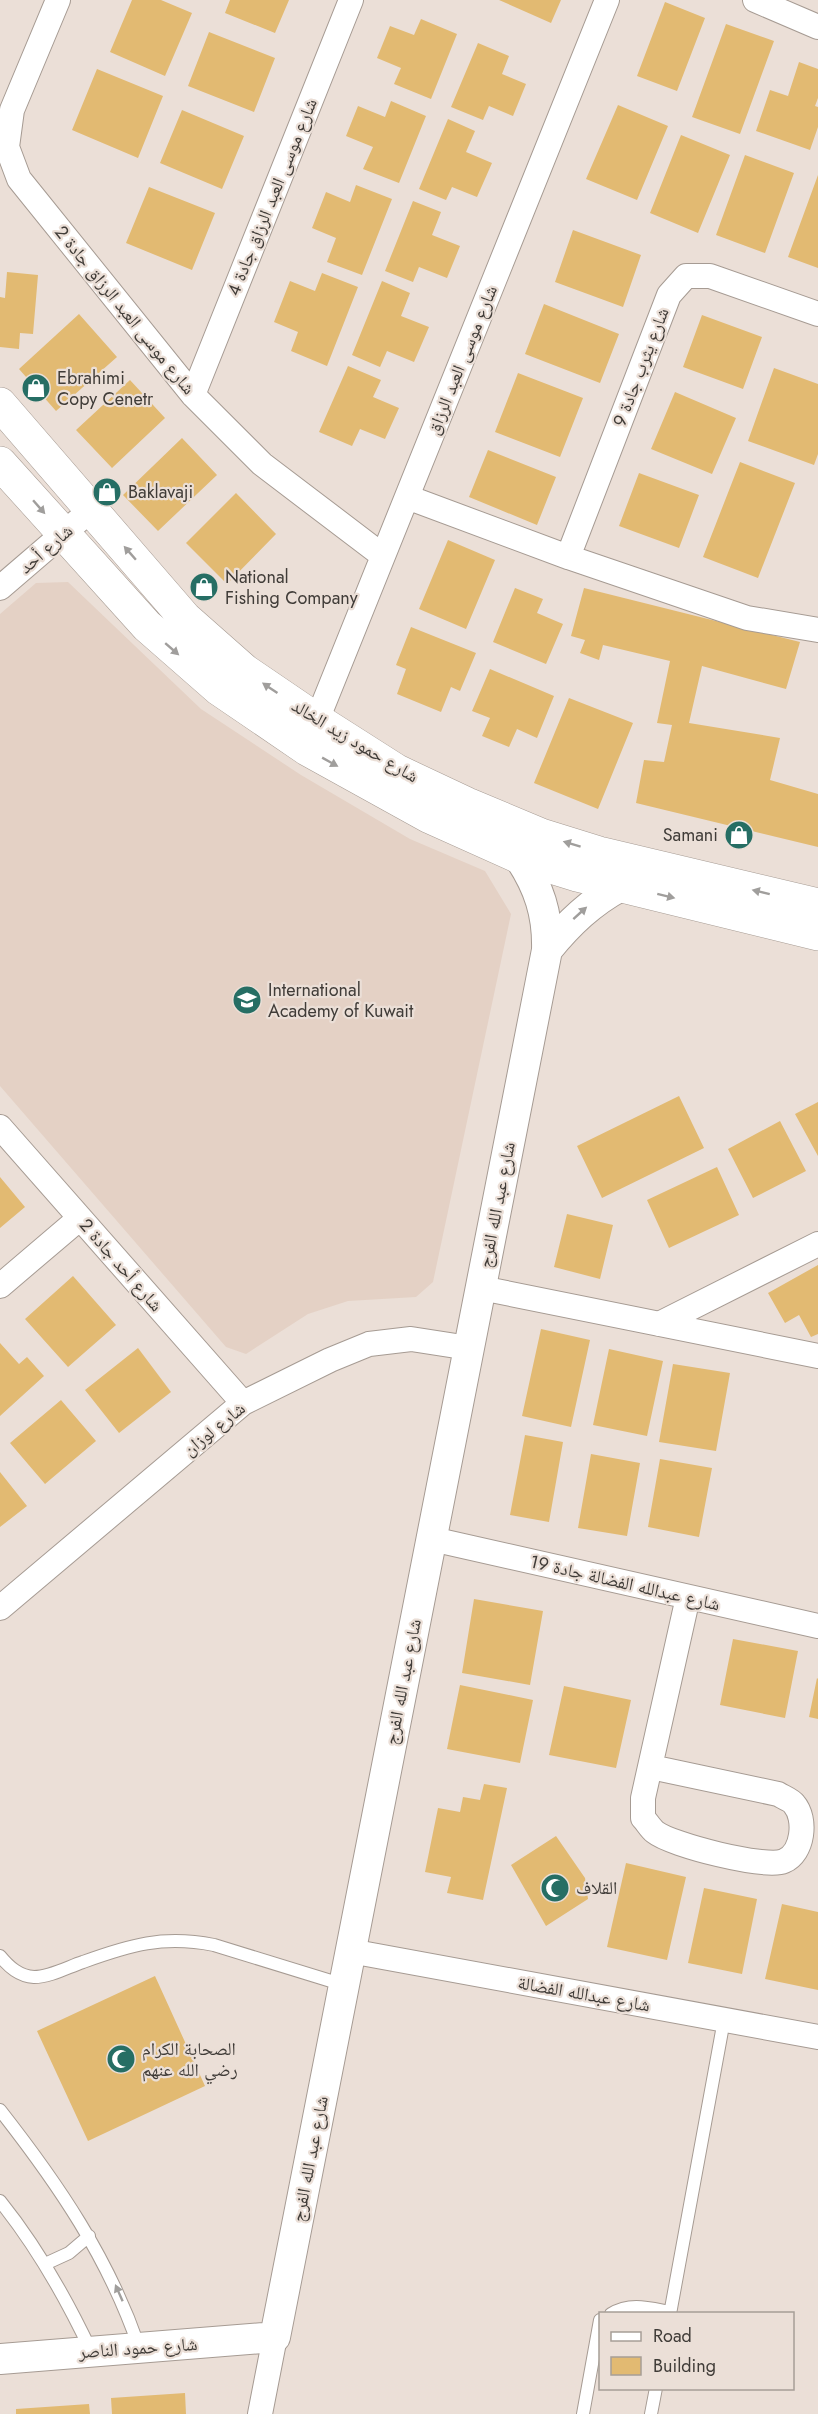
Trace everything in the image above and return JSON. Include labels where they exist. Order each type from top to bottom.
[{"type":"main road","name":"شارع حمود زيد الخالد","points":[[0,404],[185,618],[245,671],[398,771],[467,804],[541,835],[599,853],[818,905]]},
{"type":"main road","name":"شارع حمود زيد الخالد","points":[[0,463],[147,626],[219,689],[307,749],[430,817],[519,857],[621,886],[818,934]]},
{"type":"street","name":"شارع موسى العبد الرزاق جادة 2","points":[[58,0],[12,110],[7,147],[19,179],[193,395],[262,464],[383,556]]},
{"type":"street","name":"شارع موسى العبد الرزاق جادة 4","points":[[193,395],[351,0]]},
{"type":"street","name":"شارع موسى العبد الرزاق","points":[[317,720],[608,0]]},
{"type":"street","points":[[756,0],[817,24]]},
{"type":"street","name":"شارع يثرب جادة 9","points":[[567,557],[669,295],[686,276],[710,276],[818,314]]},
{"type":"street","points":[[407,497],[567,557],[747,618],[818,630]]},
{"type":"street","name":"شارع أحد","points":[[0,588],[92,509]]},
{"type":"street","name":"شارع عبد الله الفرج","points":[[260,2414],[547,950],[548,930],[539,891],[519,857]]},
{"type":"street","name":"شارع عبد الله الفرج","points":[[547,950],[588,906],[621,886]]},
{"type":"street","name":"شارع أحد جادة 2","points":[[0,1127],[243,1404]]},
{"type":"street","points":[[0,1286],[80,1218]]},
{"type":"street","points":[[659,1324],[818,1244]]},
{"type":"street","points":[[481,1288],[818,1356]]},
{"type":"street","name":"شارع لوزان","points":[[0,1608],[243,1404],[330,1360],[369,1344],[411,1338],[469,1348]]},
{"type":"street","name":"شارع عبدالله الفضالة جادة 19","points":[[432,1539],[818,1626]]},
{"type":"street","points":[[651,1767],[778,1794],[794,1804],[800,1816],[802,1832],[797,1848],[786,1861],[769,1864],[687,1846],[656,1832],[643,1818],[644,1798],[688,1597]]},
{"type":"street","name":"شارع عبدالله الفضالة","points":[[350,1951],[818,2037]]},
{"type":"street","name":"شارع حمود الناصر","points":[[0,2359],[275,2337]]},
{"type":"lane","points":[[0,1956],[19,1973],[35,1977],[50,1974],[132,1945],[152,1941],[194,1941],[344,1985]]},
{"type":"lane","points":[[670,2312],[724,2020]]},
{"type":"lane","points":[[0,2110],[89,2236],[118,2290],[140,2348]]},
{"type":"lane","points":[[0,2201],[45,2264],[91,2352]]},
{"type":"lane","points":[[45,2264],[69,2253],[89,2236]]},
{"type":"lane","points":[[613,2312],[621,2307],[642,2306],[666,2312]]},
{"type":"lane","points":[[583,2414],[599,2326]]},
{"type":"lane","points":[[651,2414],[656,2390]]},
{"type":"shaded area","name":"International Academy of Kuwait","points":[[68,582],[201,709],[301,775],[410,839],[485,871],[511,914],[433,1282],[416,1297],[348,1301],[308,1314],[246,1354],[226,1347],[0,1086],[0,614],[36,583]]},
{"type":"building","points":[[132,0],[161,0],[192,13],[165,76],[110,52]]},
{"type":"building","points":[[230,0],[289,0],[275,33],[225,13]]},
{"type":"building","points":[[499,0],[561,0],[551,23]]},
{"type":"building","points":[[665,2],[705,18],[677,91],[637,76]]},
{"type":"building","points":[[421,19],[457,34],[431,99],[394,84],[401,68],[377,58],[390,26],[414,35]]},
{"type":"building","points":[[726,24],[774,41],[740,134],[692,117]]},
{"type":"building","points":[[209,32],[275,58],[254,112],[188,86]]},
{"type":"building","points":[[478,43],[509,56],[502,74],[526,84],[513,116],[489,106],[483,120],[451,107]]},
{"type":"building","points":[[799,62],[818,69],[818,98],[815,106],[818,107],[818,127],[810,150],[756,131],[770,90],[788,96]]},
{"type":"building","points":[[97,69],[163,96],[138,158],[72,130]]},
{"type":"building","points":[[391,101],[426,116],[399,183],[363,169],[373,147],[346,136],[358,106],[385,117]]},
{"type":"building","points":[[618,105],[668,126],[637,200],[586,179]]},
{"type":"building","points":[[182,110],[244,136],[222,189],[160,163]]},
{"type":"building","points":[[448,119],[475,131],[466,152],[492,163],[477,197],[452,187],[446,200],[419,189]]},
{"type":"building","points":[[681,135],[730,155],[698,233],[650,213]]},
{"type":"building","points":[[745,155],[794,173],[765,253],[716,235]]},
{"type":"building","points":[[818,175],[818,268],[788,257]]},
{"type":"building","points":[[356,185],[392,199],[362,275],[327,262],[336,238],[312,228],[326,192],[350,202]]},
{"type":"building","points":[[149,187],[215,213],[192,270],[126,243]]},
{"type":"building","points":[[413,201],[441,212],[432,235],[460,246],[447,278],[419,267],[413,282],[385,271]]},
{"type":"building","points":[[573,230],[641,255],[623,307],[555,282]]},
{"type":"building","points":[[7,272],[38,275],[33,334],[20,333],[19,349],[0,347],[0,297],[5,298]]},
{"type":"building","points":[[322,273],[358,287],[327,366],[291,351],[298,332],[274,322],[290,281],[315,291]]},
{"type":"building","points":[[382,281],[410,293],[401,316],[429,327],[414,362],[387,351],[380,367],[352,355]]},
{"type":"building","points":[[544,304],[619,334],[600,383],[525,354]]},
{"type":"building","points":[[79,314],[117,357],[56,411],[19,369]]},
{"type":"building","points":[[702,315],[762,337],[743,389],[683,367]]},
{"type":"building","points":[[348,366],[381,380],[373,397],[399,408],[385,439],[360,429],[352,446],[319,432]]},
{"type":"building","points":[[774,368],[818,384],[818,454],[814,465],[748,441]]},
{"type":"building","points":[[518,373],[583,398],[560,457],[495,432]]},
{"type":"building","points":[[130,380],[165,418],[112,468],[76,430]]},
{"type":"building","points":[[675,392],[736,418],[712,474],[651,449]]},
{"type":"building","points":[[182,438],[217,475],[158,531],[123,495]]},
{"type":"building","points":[[488,450],[556,477],[537,525],[469,497]]},
{"type":"building","points":[[740,462],[795,483],[758,578],[703,557]]},
{"type":"building","points":[[639,473],[699,495],[679,548],[619,526]]},
{"type":"building","points":[[236,493],[276,534],[227,584],[186,543]]},
{"type":"building","points":[[448,540],[495,560],[466,629],[419,609]]},
{"type":"building","points":[[515,588],[543,599],[537,613],[563,624],[546,664],[493,642]]},
{"type":"building","points":[[584,588],[800,642],[786,689],[702,666],[689,723],[780,738],[770,780],[818,794],[818,847],[636,803],[644,760],[664,762],[672,725],[657,723],[670,661],[603,645],[599,660],[580,653],[585,640],[571,636]]},
{"type":"building","points":[[411,627],[476,653],[460,691],[451,687],[441,712],[397,694],[406,669],[396,665]]},
{"type":"building","points":[[490,669],[554,696],[537,738],[517,729],[509,747],[482,736],[490,718],[472,711]]},
{"type":"building","points":[[569,698],[633,723],[598,809],[534,783]]},
{"type":"building","points":[[679,1096],[704,1148],[602,1198],[577,1146]]},
{"type":"building","points":[[818,1102],[818,1156],[795,1114]]},
{"type":"building","points":[[780,1121],[806,1171],[753,1198],[728,1149]]},
{"type":"building","points":[[717,1167],[739,1215],[669,1248],[647,1200]]},
{"type":"building","points":[[0,1177],[25,1207],[0,1228]]},
{"type":"building","points":[[567,1214],[613,1225],[600,1279],[554,1267]]},
{"type":"building","points":[[818,1265],[818,1334],[811,1337],[799,1315],[785,1323],[768,1293]]},
{"type":"building","points":[[73,1276],[116,1325],[68,1367],[25,1319]]},
{"type":"building","points":[[541,1329],[590,1340],[571,1427],[522,1416]]},
{"type":"building","points":[[0,1343],[19,1364],[27,1357],[44,1376],[0,1416]]},
{"type":"building","points":[[138,1348],[171,1392],[119,1433],[85,1390]]},
{"type":"building","points":[[609,1349],[663,1361],[647,1436],[593,1425]]},
{"type":"building","points":[[673,1364],[730,1373],[716,1451],[659,1442]]},
{"type":"building","points":[[61,1400],[96,1441],[45,1484],[10,1443]]},
{"type":"building","points":[[525,1435],[563,1442],[549,1522],[510,1515]]},
{"type":"building","points":[[591,1454],[640,1463],[627,1536],[578,1528]]},
{"type":"building","points":[[660,1459],[712,1468],[699,1537],[648,1527]]},
{"type":"building","points":[[0,1472],[27,1506],[0,1527]]},
{"type":"building","points":[[474,1599],[543,1611],[530,1685],[462,1673]]},
{"type":"building","points":[[733,1639],[798,1651],[785,1718],[720,1705]]},
{"type":"building","points":[[818,1679],[818,1719],[809,1717]]},
{"type":"building","points":[[460,1685],[533,1700],[520,1763],[447,1749]]},
{"type":"building","points":[[564,1686],[631,1700],[616,1768],[549,1755]]},
{"type":"building","points":[[484,1784],[507,1788],[483,1900],[447,1893],[451,1877],[425,1872],[438,1808],[460,1812],[463,1797],[480,1800]]},
{"type":"building","name":"القلاف","points":[[556,1836],[585,1878],[588,1899],[546,1926],[511,1865]]},
{"type":"building","points":[[626,1863],[686,1877],[667,1960],[607,1947]]},
{"type":"building","points":[[704,1888],[757,1899],[742,1974],[688,1963]]},
{"type":"building","points":[[782,1904],[818,1912],[818,1990],[765,1979]]},
{"type":"building","name":"الصحابة الكرام رضي الله عنهم","points":[[155,1976],[205,2086],[88,2141],[37,2031]]},
{"type":"building","points":[[185,2393],[186,2414],[112,2414],[111,2398]]},
{"type":"building","points":[[89,2404],[90,2414],[16,2414],[16,2409]]},
{"type":"place","name":"Ebrahimi Copy Cenetr","points":[[36,388]]},
{"type":"place","name":"Baklavaji","points":[[107,492]]},
{"type":"place","name":"National Fishing Company","points":[[204,587]]},
{"type":"place","name":"Samani","points":[[739,835]]},
{"type":"place","name":"International Academy of Kuwait","points":[[247,1000]]},
{"type":"place","name":"القلاف","points":[[555,1888]]},
{"type":"place","name":"الصحابة الكرام رضي الله عنهم","points":[[121,2059]]}]
